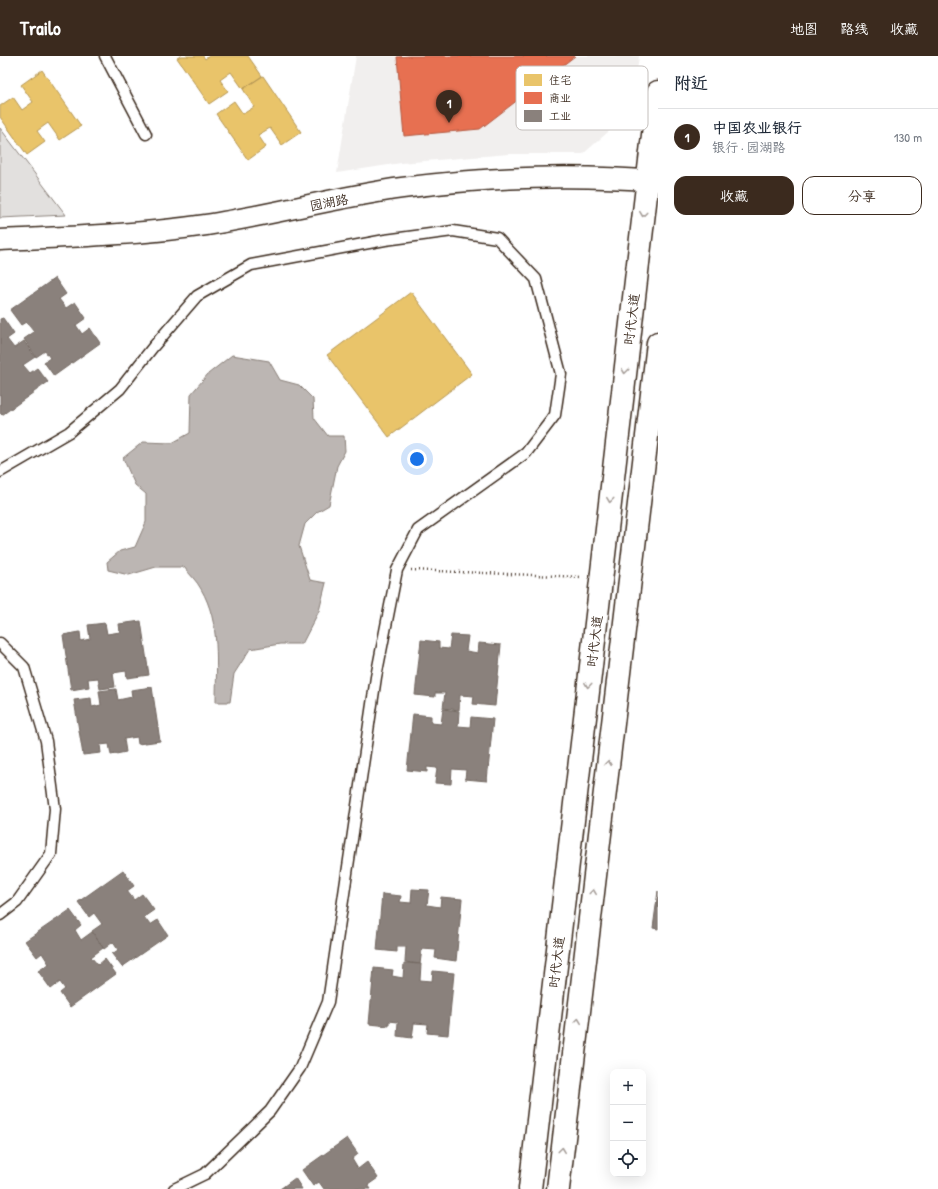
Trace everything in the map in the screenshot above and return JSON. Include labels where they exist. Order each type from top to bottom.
[{"type":"main road","name":"时代大道","points":[[530,1189],[601,577],[653,180],[658,92]]},
{"type":"main road","points":[[558,1189],[658,343]]},
{"type":"street","name":"园湖路","points":[[0,240],[89,236],[206,225],[402,188],[507,178],[584,177],[653,180]]},
{"type":"lane","points":[[105,56],[146,134]]},
{"type":"lane","points":[[0,472],[69,432],[120,389],[153,347],[197,296],[250,266],[385,240],[453,231],[497,238],[536,279],[561,374],[555,415],[526,453],[418,530],[397,570],[376,677],[328,1002],[300,1068],[270,1110],[204,1174],[174,1189]]},
{"type":"lane","points":[[0,643],[24,667],[46,741],[54,809],[51,854],[17,902],[0,915]]},
{"type":"path","points":[[397,570],[601,577]]},
{"type":"shaded area","points":[[356,56],[639,56],[638,66],[516,66],[516,130],[610,130],[583,154],[509,154],[401,163],[337,173]]},
{"type":"shaded area","points":[[0,128],[66,215],[0,218]]},
{"type":"shaded area","points":[[232,355],[269,361],[280,380],[299,385],[313,399],[314,418],[328,436],[344,436],[345,451],[337,466],[329,505],[317,512],[305,524],[299,546],[310,580],[326,583],[319,611],[302,644],[280,644],[250,649],[234,674],[230,702],[216,702],[217,659],[215,630],[207,602],[195,580],[184,567],[156,567],[129,575],[108,570],[107,562],[120,551],[135,547],[146,522],[146,494],[135,485],[123,458],[143,442],[172,443],[190,433],[191,394],[208,374]]},
{"type":"building: 住宅","points":[[181,56],[203,56],[205,59],[209,56],[248,56],[262,76],[243,89],[231,72],[220,80],[228,91],[209,104],[177,58]]},
{"type":"building: 住宅","points":[[42,70],[81,126],[60,140],[48,123],[37,131],[45,142],[27,155],[0,117],[0,106],[13,97],[22,110],[33,102],[21,85]]},
{"type":"building: 住宅","points":[[263,76],[301,132],[282,145],[270,128],[258,135],[266,147],[248,160],[216,114],[234,101],[243,114],[254,107],[243,89]]},
{"type":"building: 住宅","points":[[411,292],[472,374],[389,437],[327,355]]},
{"type":"building: 商业","points":[[575,56],[562,66],[516,66],[516,101],[480,129],[404,136],[397,57]]},
{"type":"building: 工业","points":[[55,278],[66,294],[59,299],[66,308],[75,302],[86,318],[76,325],[82,334],[90,328],[100,343],[54,376],[44,362],[50,358],[45,351],[36,357],[24,339],[34,332],[26,322],[21,325],[10,310]]},
{"type":"building: 工业","points":[[3,318],[14,334],[7,339],[14,348],[24,341],[35,357],[23,365],[30,373],[37,368],[48,382],[2,415],[0,413],[0,319]]},
{"type":"building: 工业","points":[[141,621],[149,675],[127,678],[126,671],[113,673],[115,687],[100,689],[98,678],[88,679],[89,687],[71,690],[63,635],[80,632],[81,641],[90,639],[88,625],[105,623],[107,634],[120,632],[119,624]]},
{"type":"building: 工业","points":[[451,635],[468,636],[466,651],[478,653],[479,643],[501,645],[495,706],[473,704],[474,696],[460,695],[459,710],[443,708],[445,693],[435,693],[435,697],[415,695],[421,640],[439,642],[439,648],[449,649]]},
{"type":"building: 工业","points":[[152,687],[160,741],[138,744],[137,737],[124,739],[126,752],[111,755],[109,744],[100,745],[101,753],[83,755],[74,700],[91,698],[92,707],[101,705],[99,691],[116,689],[118,700],[132,697],[131,690]]},
{"type":"building: 工业","points":[[443,709],[459,711],[458,726],[470,727],[471,717],[493,719],[487,781],[465,779],[466,770],[452,769],[451,784],[435,783],[437,768],[427,767],[427,772],[407,770],[413,714],[431,716],[431,723],[441,724]]},
{"type":"building: 工业","points":[[123,870],[134,886],[127,891],[134,900],[142,894],[154,910],[144,917],[150,925],[158,920],[168,935],[122,967],[112,954],[118,950],[113,942],[104,949],[92,931],[102,924],[94,913],[89,917],[78,902]]},
{"type":"building: 工业","points":[[412,889],[429,890],[427,905],[440,907],[441,897],[462,899],[456,961],[435,958],[436,950],[422,949],[420,964],[405,962],[406,947],[397,947],[397,952],[377,950],[382,894],[401,896],[400,902],[411,903]]},
{"type":"building: 工业","points":[[658,891],[658,929],[653,928]]},
{"type":"building: 工业","points":[[70,910],[81,925],[75,930],[81,940],[92,932],[103,948],[91,957],[98,965],[105,959],[116,974],[70,1007],[60,993],[65,989],[60,982],[51,989],[38,971],[49,964],[42,953],[37,957],[25,941]]},
{"type":"building: 工业","points":[[404,963],[421,964],[420,980],[432,981],[433,971],[454,973],[448,1035],[427,1033],[428,1024],[414,1023],[412,1038],[397,1036],[398,1022],[389,1021],[389,1026],[369,1024],[374,968],[393,970],[392,976],[403,978]]},
{"type":"building: 工业","points":[[347,1138],[358,1154],[352,1159],[358,1169],[367,1162],[378,1178],[368,1185],[371,1189],[324,1189],[319,1182],[313,1186],[302,1170]]},
{"type":"building: 工业","points":[[295,1178],[302,1189],[280,1189]]},
{"type":"place","name":"中国农业银行","points":[[449,123]]}]
